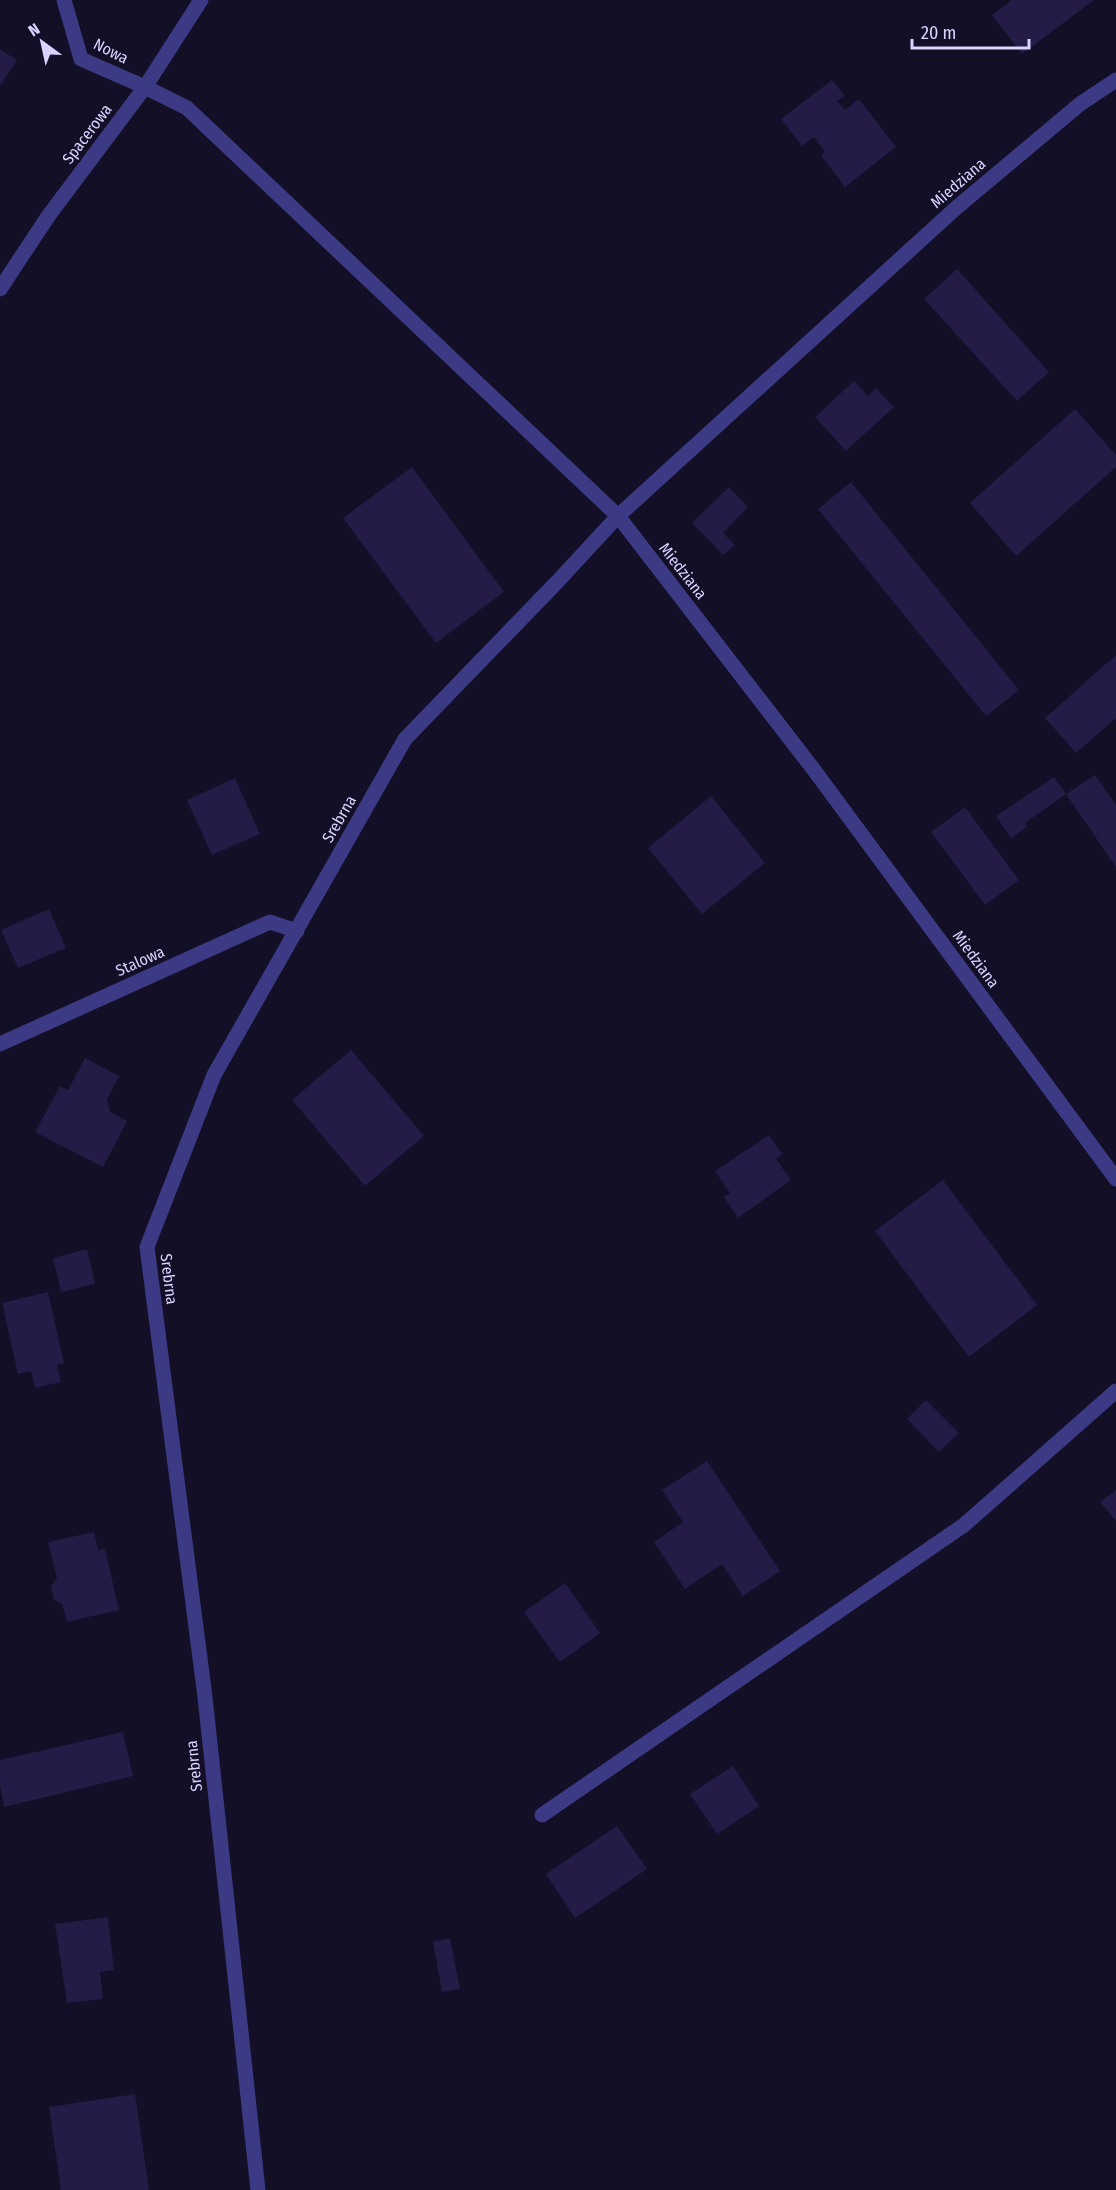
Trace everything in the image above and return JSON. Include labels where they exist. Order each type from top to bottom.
[{"type":"street","name":"Nowa","points":[[64,0],[81,59],[145,87]]},
{"type":"street","name":"Spacerowa","points":[[0,289],[49,215],[145,87],[201,0]]},
{"type":"street","name":"Miedziana","points":[[1116,80],[1080,104],[956,208],[618,516],[814,770],[1116,1179]]},
{"type":"street","points":[[145,87],[187,108],[618,516]]},
{"type":"street","name":"Srebrna","points":[[258,2190],[205,1697],[147,1247],[214,1075],[405,739],[618,516]]},
{"type":"street","name":"Stalowa","points":[[0,1044],[270,922],[297,931]]},
{"type":"street","points":[[542,1815],[964,1525],[1116,1391]]},
{"type":"building","points":[[1012,0],[1094,0],[1022,54],[992,15]]},
{"type":"building","points":[[0,49],[17,60],[0,86]]},
{"type":"building","points":[[832,80],[845,96],[837,101],[845,110],[859,99],[896,147],[845,187],[821,155],[825,152],[814,137],[802,146],[781,119]]},
{"type":"building","points":[[957,269],[1049,372],[1017,401],[924,299]]},
{"type":"building","points":[[854,381],[868,396],[876,388],[894,407],[846,451],[815,417]]},
{"type":"building","points":[[1075,409],[1116,455],[1116,467],[1016,556],[970,503]]},
{"type":"building","points":[[412,467],[504,592],[436,643],[343,518]]},
{"type":"building","points":[[851,482],[1019,690],[986,716],[818,509]]},
{"type":"building","points":[[729,487],[748,507],[723,533],[735,545],[723,555],[692,523]]},
{"type":"building","points":[[1116,655],[1116,718],[1076,753],[1045,718]]},
{"type":"building","points":[[1095,775],[1116,805],[1116,867],[1066,794]]},
{"type":"building","points":[[1054,777],[1066,794],[1025,823],[1027,827],[1011,838],[996,816]]},
{"type":"building","points":[[235,778],[260,834],[212,855],[187,800]]},
{"type":"building","points":[[711,796],[765,863],[702,914],[648,848]]},
{"type":"building","points":[[965,807],[1019,880],[985,905],[931,832]]},
{"type":"building","points":[[49,909],[66,948],[18,968],[1,930]]},
{"type":"building","points":[[351,1050],[424,1136],[365,1186],[292,1100]]},
{"type":"building","points":[[85,1058],[119,1076],[107,1100],[110,1112],[127,1121],[103,1167],[35,1132],[60,1086],[68,1090]]},
{"type":"building","points":[[769,1135],[782,1154],[776,1159],[791,1180],[738,1218],[724,1197],[730,1193],[715,1171]]},
{"type":"building","points":[[943,1180],[1037,1305],[969,1357],[875,1231]]},
{"type":"building","points":[[87,1249],[95,1284],[61,1292],[53,1258]]},
{"type":"building","points":[[48,1292],[64,1363],[57,1365],[61,1382],[35,1388],[31,1371],[18,1374],[2,1303]]},
{"type":"building","points":[[926,1400],[959,1433],[939,1452],[907,1419]]},
{"type":"building","points":[[707,1461],[780,1571],[743,1596],[722,1564],[685,1589],[654,1542],[683,1522],[662,1490]]},
{"type":"building","points":[[1116,1490],[1116,1521],[1100,1502]]},
{"type":"building","points":[[94,1532],[98,1550],[105,1549],[119,1610],[67,1622],[62,1604],[54,1600],[51,1586],[57,1578],[48,1542]]},
{"type":"building","points":[[565,1583],[600,1633],[560,1662],[524,1612]]},
{"type":"building","points":[[123,1732],[133,1776],[4,1807],[0,1786],[0,1760]]},
{"type":"building","points":[[733,1766],[759,1806],[717,1834],[690,1794]]},
{"type":"building","points":[[617,1826],[647,1869],[575,1918],[546,1874]]},
{"type":"building","points":[[108,1917],[114,1970],[100,1972],[103,1999],[67,2003],[55,1924]]},
{"type":"building","points":[[450,1938],[460,1989],[442,1992],[433,1942]]},
{"type":"building","points":[[135,2094],[149,2190],[61,2190],[49,2107]]}]
